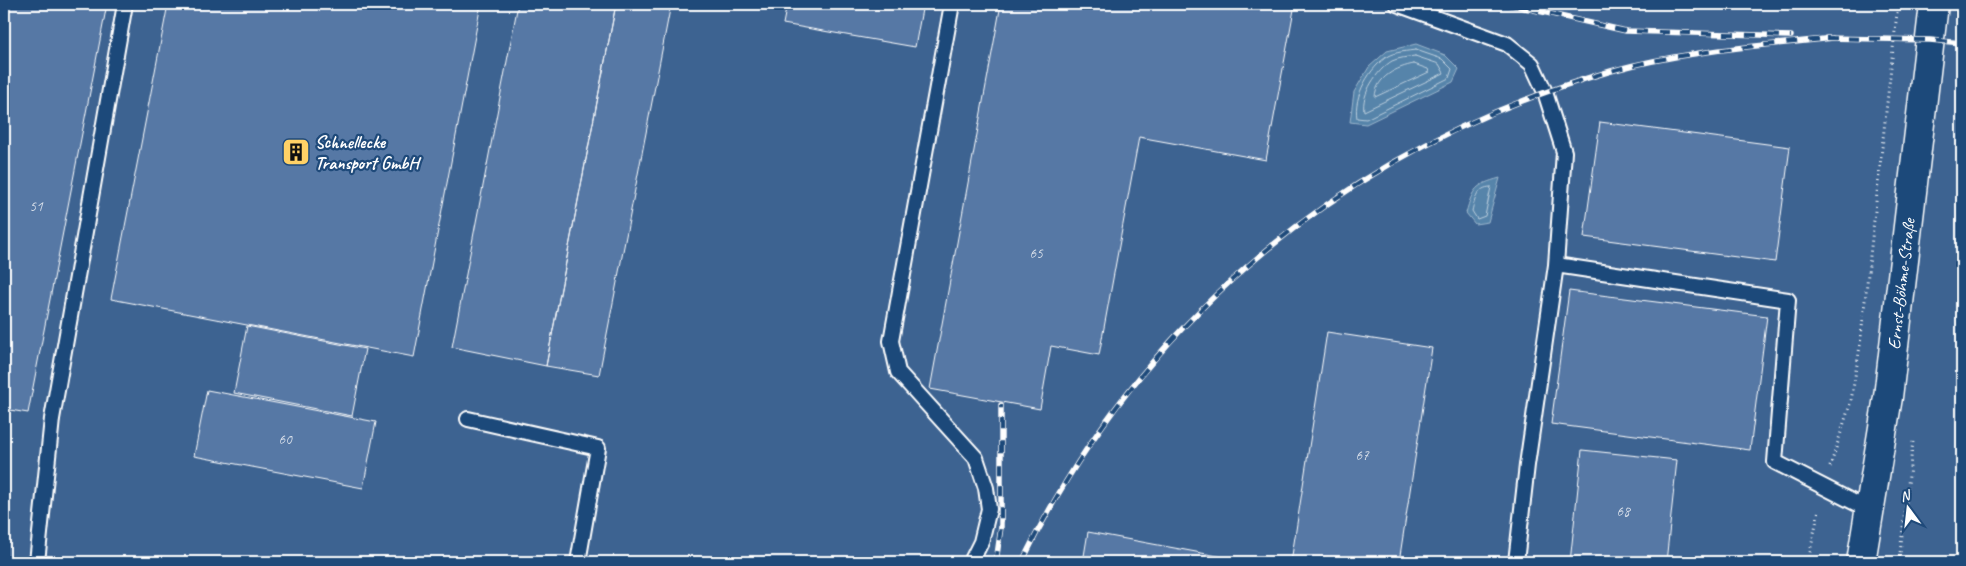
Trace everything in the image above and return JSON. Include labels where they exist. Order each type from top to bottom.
[{"type":"street","name":"Ernst-Böhme-Straße","points":[[1861,562],[1888,397],[1934,4]]},
{"type":"lane","points":[[37,562],[52,419],[125,4]]},
{"type":"lane","points":[[952,4],[891,341],[898,372],[976,458],[986,488],[989,509],[982,542],[971,562]]},
{"type":"lane","points":[[1397,4],[1507,44],[1532,64],[1545,92],[1564,152],[1556,265],[1527,465],[1516,562]]},
{"type":"lane","points":[[1556,265],[1788,300],[1775,462],[1869,510]]},
{"type":"lane","points":[[468,419],[598,448],[578,562]]},
{"type":"path","points":[[1808,562],[1824,487],[1851,402],[1860,346],[1898,4]]},
{"type":"shaded area","points":[[4,4],[1962,4],[1962,562],[4,562]]},
{"type":"water","points":[[1416,44],[1445,55],[1459,69],[1453,82],[1366,124],[1350,122],[1354,92],[1369,67],[1387,51]]},
{"type":"water","points":[[1500,178],[1488,222],[1475,224],[1466,213],[1473,193],[1485,183]]},
{"type":"building","points":[[4,4],[107,4],[28,413],[4,409]]},
{"type":"building","name":"Schnellecke Transport GmbH","points":[[168,4],[481,4],[414,357],[111,299]]},
{"type":"building","points":[[518,4],[616,4],[546,366],[452,347]]},
{"type":"building","points":[[616,4],[671,4],[599,375],[546,366]]},
{"type":"building","points":[[787,4],[923,4],[915,47],[783,24]]},
{"type":"building","points":[[1001,4],[1295,4],[1266,160],[1139,137],[1099,355],[1051,346],[1040,409],[930,389]]},
{"type":"building","points":[[1600,122],[1790,147],[1775,262],[1584,237]]},
{"type":"building","points":[[1569,291],[1767,316],[1750,450],[1551,424]]},
{"type":"building","points":[[247,326],[365,349],[352,416],[234,393]]},
{"type":"building","points":[[1327,332],[1432,348],[1399,562],[1291,562]]},
{"type":"building","points":[[207,390],[376,422],[363,488],[194,456]]},
{"type":"building","points":[[1582,450],[1677,460],[1666,562],[1570,562]]},
{"type":"building","points":[[1088,532],[1250,562],[1083,562]]},
{"type":"railway","points":[[1507,4],[1626,31],[1791,36]]},
{"type":"railway","points":[[1826,38],[1930,40],[1962,43]]},
{"type":"railway","points":[[1022,562],[1071,474],[1128,392],[1192,319],[1263,253],[1341,195],[1426,145],[1516,104],[1611,71],[1694,54],[1833,38]]},
{"type":"railway","points":[[996,562],[1001,527],[1001,405]]},
{"type":"place","name":"Schnellecke Transport GmbH","points":[[296,152]]}]
